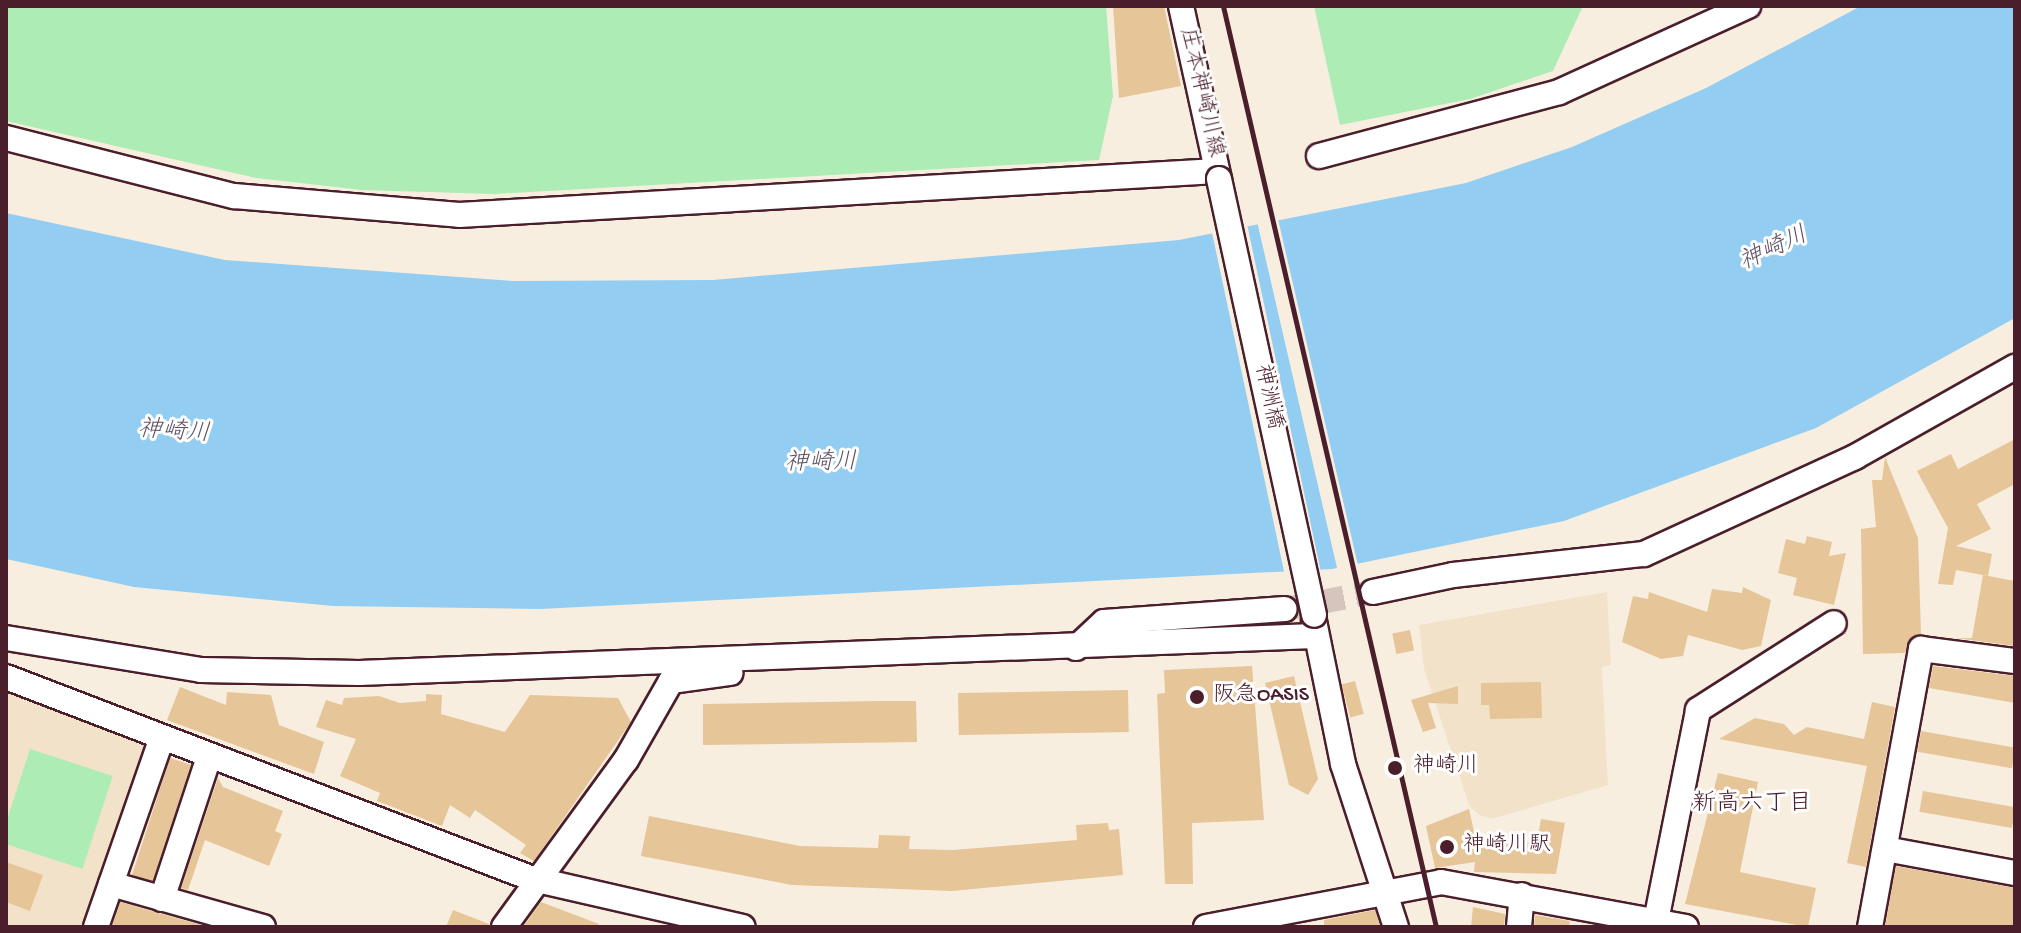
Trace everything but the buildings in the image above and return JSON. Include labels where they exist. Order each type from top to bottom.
[{"type":"street","name":"庄本神崎川線","points":[[1181,6],[1218,175]]},
{"type":"street","points":[[1319,156],[1559,92],[1748,6]]},
{"type":"street","points":[[6,138],[234,196],[459,215],[1218,175]]},
{"type":"street","name":"神洲橋","points":[[1218,175],[1343,764],[1396,927]]},
{"type":"street","points":[[1373,592],[1453,575],[1644,554],[1855,457],[2015,367]]},
{"type":"street","points":[[1076,648],[1104,622],[1285,609]]},
{"type":"street","points":[[1656,921],[1698,710],[1834,623]]},
{"type":"street","points":[[6,638],[201,670],[293,673],[1076,648],[1314,626]]},
{"type":"street","points":[[1870,927],[1921,649],[2015,661]]},
{"type":"street","points":[[504,927],[533,879],[626,760],[671,681],[736,672],[758,657]]},
{"type":"street","points":[[6,677],[161,740],[533,879],[743,927]]},
{"type":"street","points":[[96,927],[161,740]]},
{"type":"street","points":[[162,899],[209,757]]},
{"type":"street","points":[[1885,849],[2015,873]]},
{"type":"street","points":[[1215,926],[1332,915],[1387,893],[1441,882],[1522,895],[1569,916],[1656,921],[1686,927]]},
{"type":"street","points":[[111,884],[263,927]]},
{"type":"street","points":[[1519,927],[1522,895]]},
{"type":"shaded area","points":[[1607,592],[1611,665],[1602,667],[1608,785],[1492,819],[1479,815],[1469,805],[1424,669],[1419,625]]},
{"type":"shaded area","points":[[6,668],[160,725],[89,927],[6,927]]},
{"type":"green space","points":[[6,6],[1106,6],[1113,96],[1099,160],[494,194],[362,190],[256,178],[6,121]]},
{"type":"green space","points":[[1314,6],[1583,6],[1553,71],[1470,99],[1340,125]]},
{"type":"green space","points":[[30,749],[113,776],[82,869],[6,844],[6,823]]},
{"type":"water","name":"神崎川","points":[[1861,6],[2015,6],[2015,318],[1816,428],[1564,521],[1332,569],[540,609],[333,606],[134,587],[6,559],[6,213],[225,260],[512,281],[713,280],[1179,240],[1466,183],[1572,147],[1706,88]]},
{"type":"pier","points":[[1278,219],[1359,568],[1338,573],[1258,224]]},
{"type":"pier","points":[[1247,224],[1320,569],[1285,577],[1212,231]]},
{"type":"tunnel","points":[[1285,609],[1373,592]]},
{"type":"railway","points":[[1223,6],[1436,927]]},
{"type":"place","name":"阪急OASIS","points":[[1197,697]]},
{"type":"place","name":"神崎川","points":[[1395,768]]},
{"type":"place","name":"神崎川駅","points":[[1447,847]]},
{"type":"district","name":"新高六丁目","points":[[1752,805]]}]
